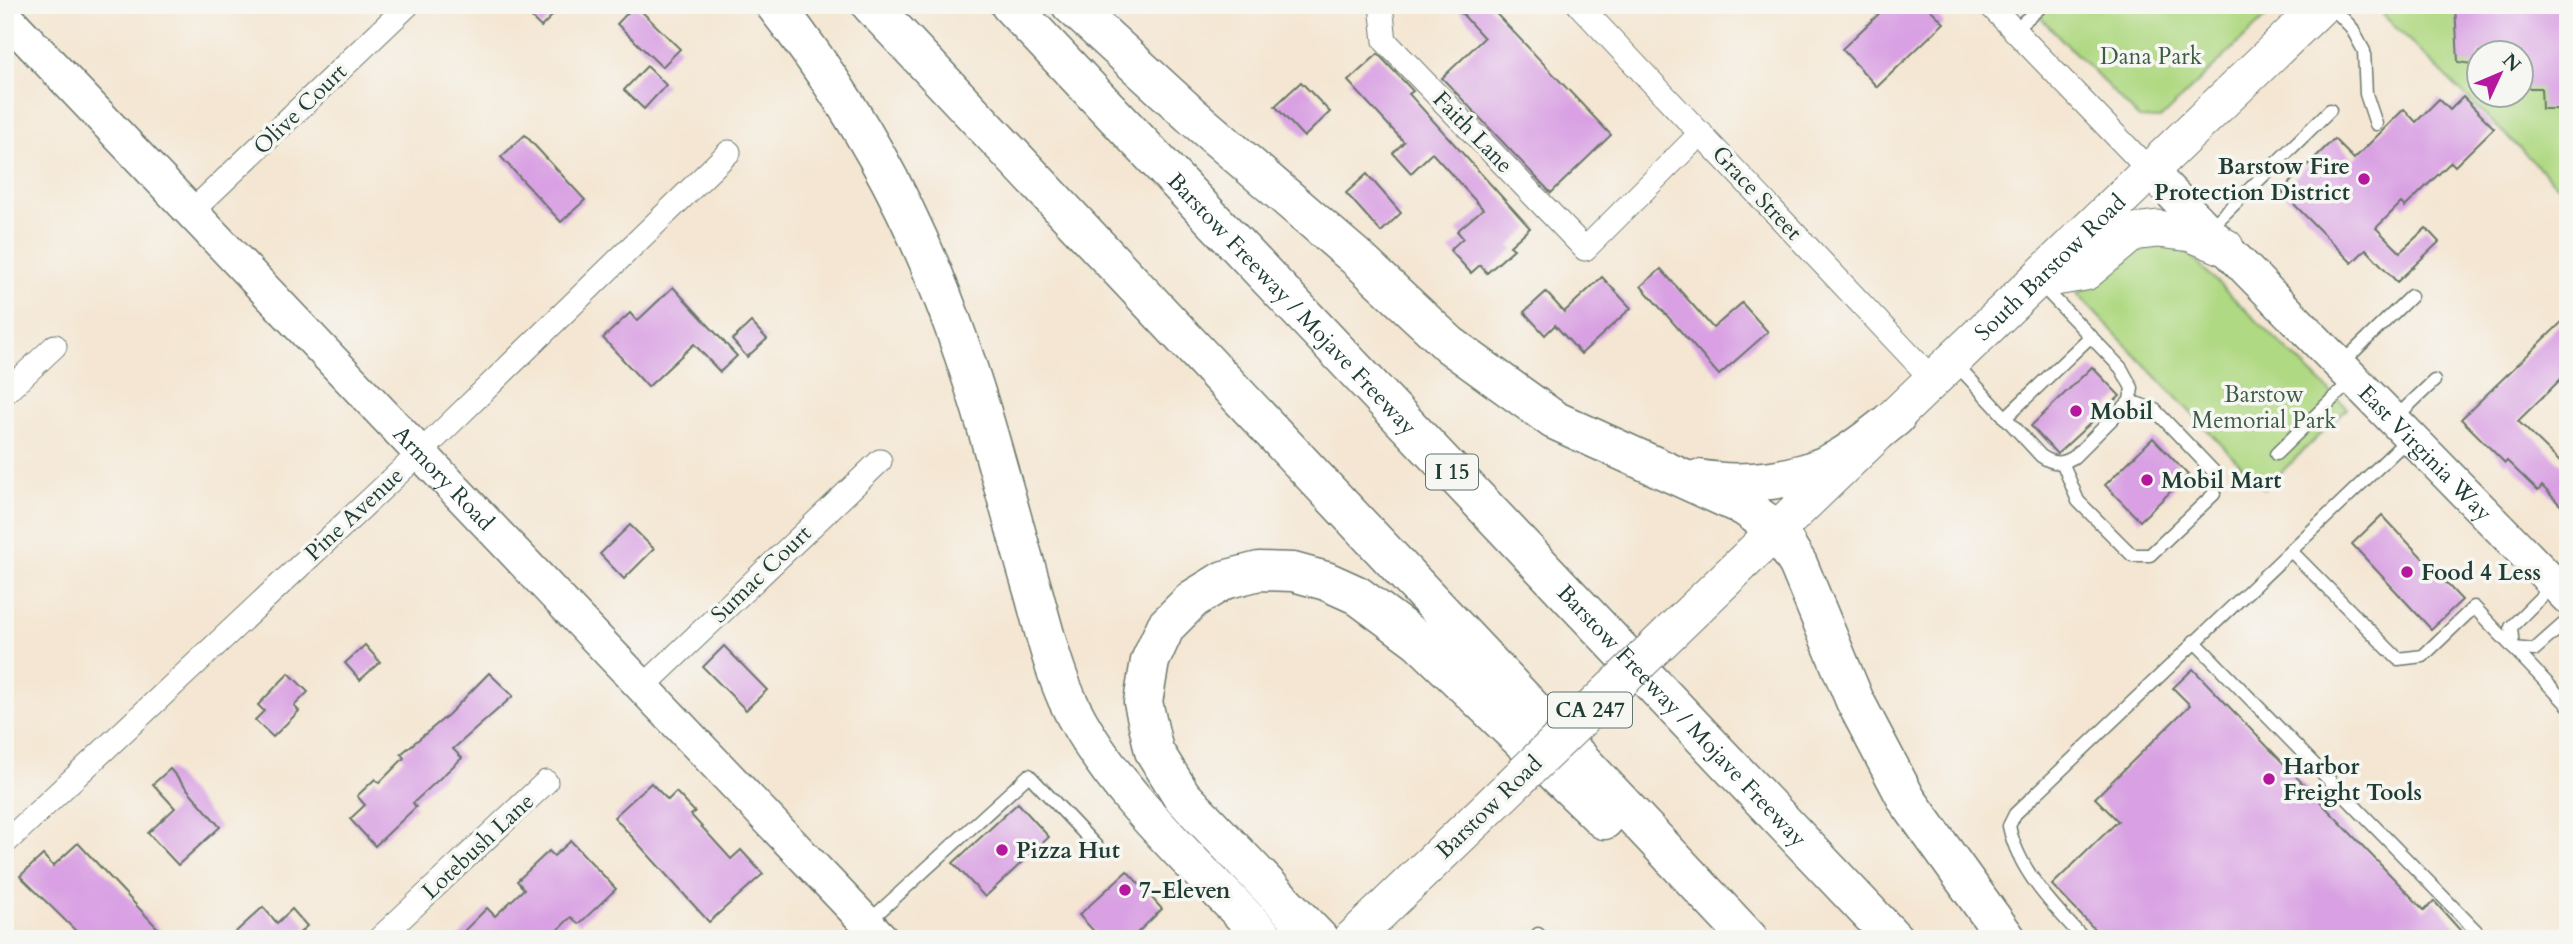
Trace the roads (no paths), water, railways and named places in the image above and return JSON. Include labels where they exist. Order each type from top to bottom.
[{"type":"highway","points":[[775,5],[833,86],[888,172],[935,271],[963,350],[1049,648],[1068,700],[1102,756],[1140,805],[1266,939]]},
{"type":"highway","points":[[871,5],[1749,939]]},
{"type":"highway","name":"Barstow Freeway / Mojave Freeway","points":[[1010,5],[1894,939]]},
{"type":"highway","points":[[1071,5],[1192,116],[1358,259],[1450,345],[1554,420],[1745,507],[1777,530],[1798,564],[1855,701],[1907,800],[2007,939]]},
{"type":"highway","points":[[1671,474],[1707,481],[1741,482],[1809,471],[1835,461],[1896,417]]},
{"type":"highway","points":[[1319,939],[1182,796],[1154,751],[1143,702],[1150,661],[1166,626],[1193,600],[1224,580],[1259,571],[1293,572],[1326,581],[1357,594],[1391,618],[1419,641],[1630,846],[1736,939]]},
{"type":"main road","name":"South Barstow Road","points":[[1777,530],[2322,5]]},
{"type":"main road","points":[[2037,280],[2085,272],[2133,232],[2158,229],[2216,239]]},
{"type":"main road","name":"Barstow Road","points":[[1352,939],[1777,530]]},
{"type":"street","name":"Olive Court","points":[[191,212],[408,5]]},
{"type":"street","name":"Faith Lane","points":[[1381,5],[1385,41],[1585,249],[1701,133]]},
{"type":"street","name":"Grace Street","points":[[1579,5],[1701,133],[1944,371]]},
{"type":"street","name":"East Virginia Way","points":[[1990,5],[2561,591]]},
{"type":"street","name":"Armory Road","points":[[5,16],[643,687],[867,933]]},
{"type":"street","name":"Pine Avenue","points":[[5,843],[420,453],[729,152]]},
{"type":"street","points":[[5,393],[55,346]]},
{"type":"street","name":"Sumac Court","points":[[643,687],[880,461]]},
{"type":"street","name":"Lotebush Lane","points":[[379,939],[546,782]]},
{"type":"lane","points":[[2014,30],[2043,5]]},
{"type":"lane","points":[[2330,5],[2351,27],[2364,51],[2366,94],[2376,124]]},
{"type":"lane","points":[[2216,239],[2330,110]]},
{"type":"lane","points":[[1944,371],[2006,418],[2040,456],[2050,462],[2063,464],[2074,457],[2130,401],[2132,388],[2127,378],[2091,337],[2037,280]]},
{"type":"lane","points":[[2276,454],[2411,296]]},
{"type":"lane","points":[[2006,418],[2091,337]]},
{"type":"lane","points":[[2084,939],[2053,906],[2014,849],[2009,826],[2015,814],[2194,640],[2291,551],[2402,428],[2434,381]]},
{"type":"lane","points":[[2063,464],[2078,501],[2132,555],[2150,555],[2214,494],[2215,473],[2155,411],[2130,401]]},
{"type":"lane","points":[[2291,551],[2398,659],[2423,656],[2474,607],[2568,705]]},
{"type":"lane","points":[[2513,648],[2511,627],[2561,591]]},
{"type":"lane","points":[[2513,648],[2534,650],[2568,620]]},
{"type":"lane","points":[[2194,640],[2484,939]]},
{"type":"lane","points":[[867,933],[1029,775],[1097,847]]},
{"type":"place","name":"Barstow Fire Protection District","points":[[2364,179]]},
{"type":"place","name":"Mobil","points":[[2076,411]]},
{"type":"place","name":"Mobil Mart","points":[[2147,480]]},
{"type":"place","name":"Food 4 Less","points":[[2407,572]]},
{"type":"place","name":"Harbor Freight Tools","points":[[2269,779]]},
{"type":"place","name":"Pizza Hut","points":[[1002,850]]},
{"type":"place","name":"7-Eleven","points":[[1125,890]]},
{"type":"park label","name":"Dana Park","points":[[2151,56]]},
{"type":"park label","name":"Barstow Memorial Park","points":[[2264,407]]}]
